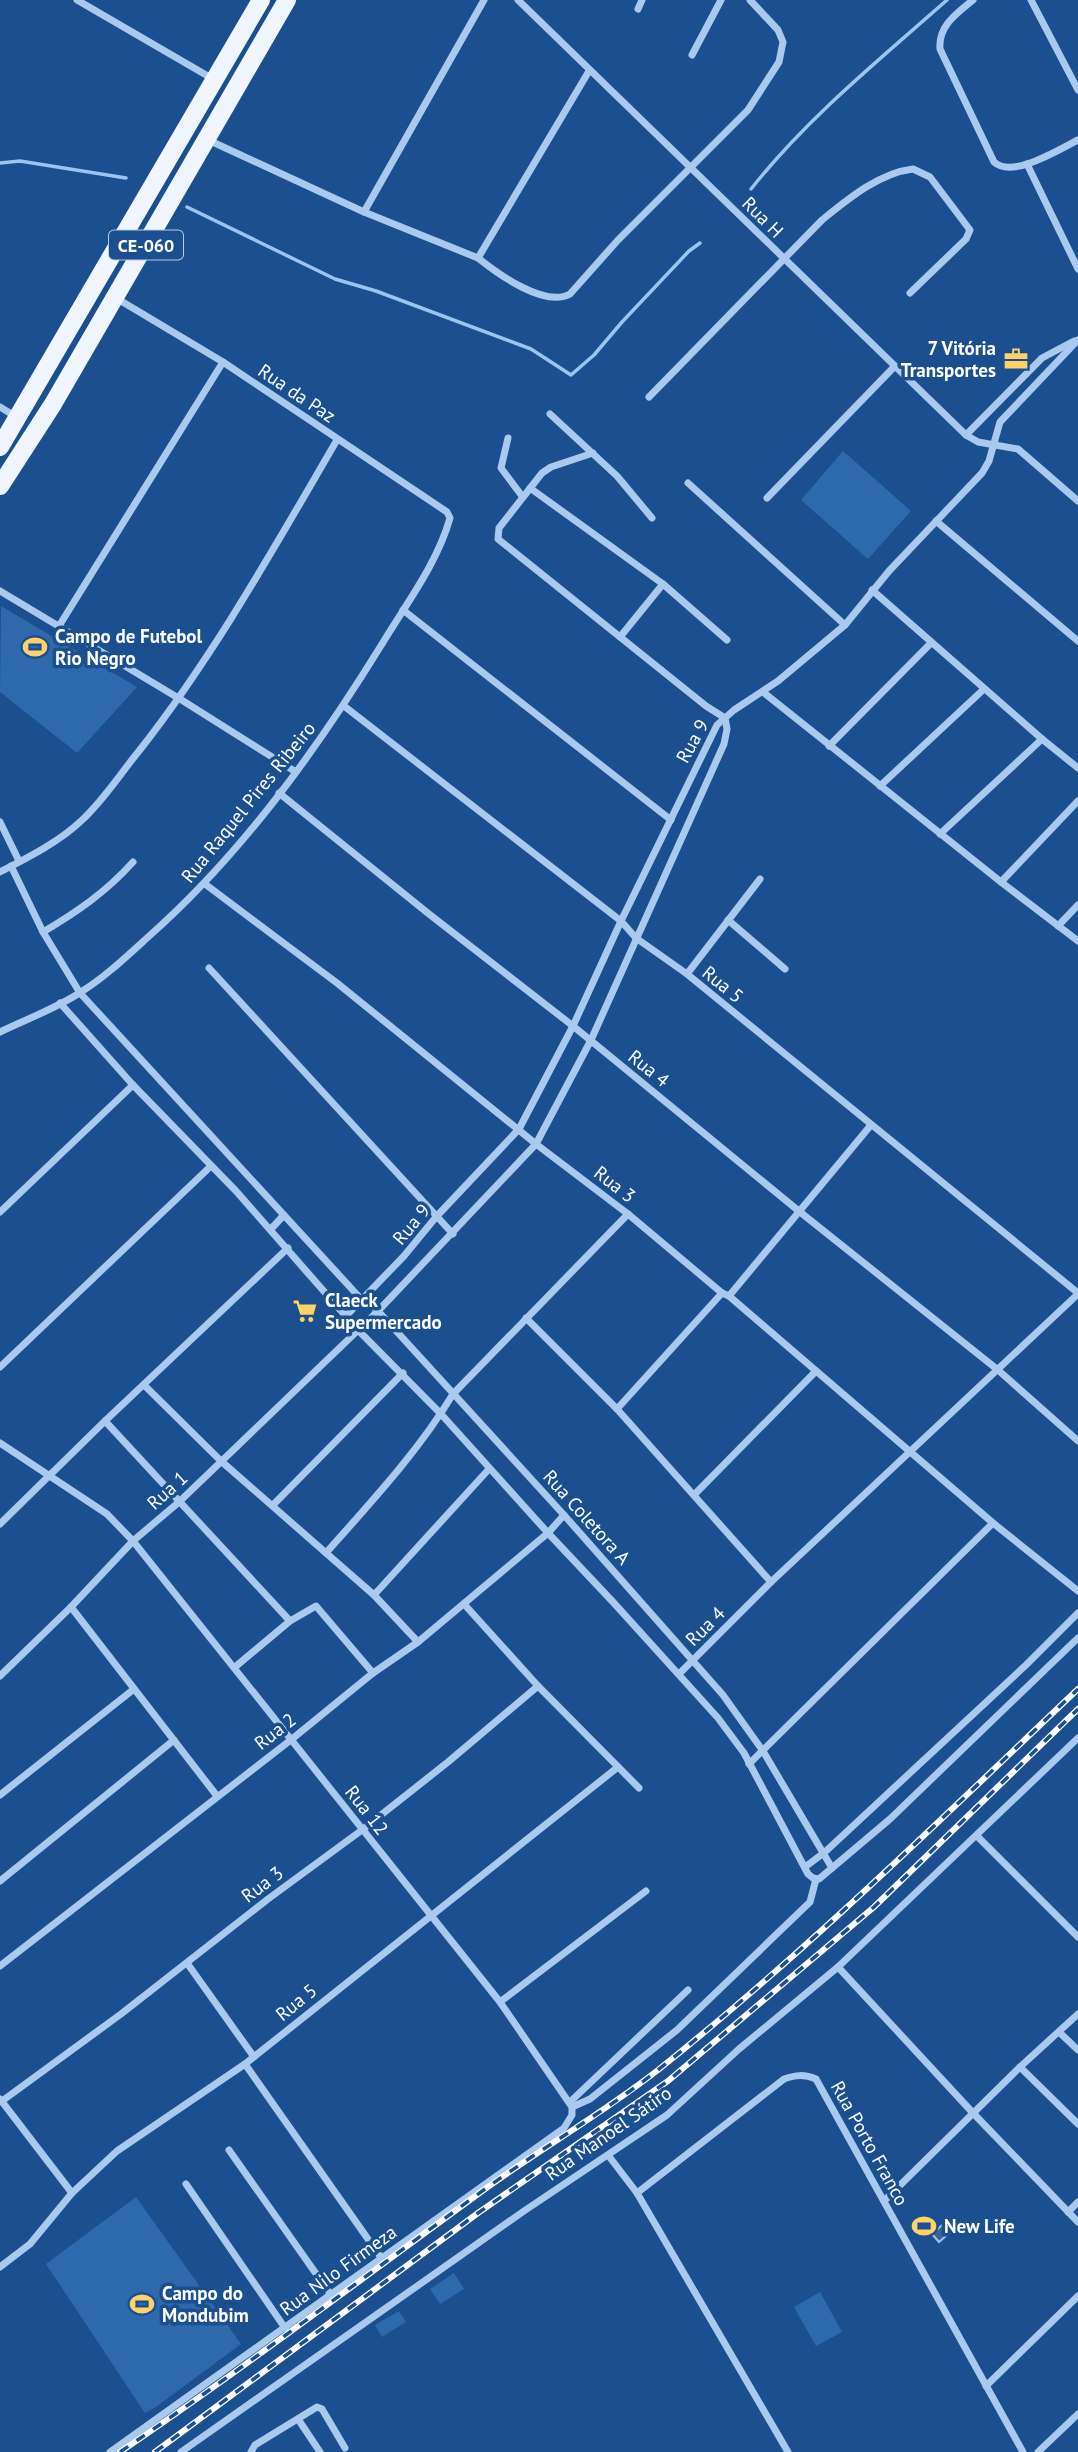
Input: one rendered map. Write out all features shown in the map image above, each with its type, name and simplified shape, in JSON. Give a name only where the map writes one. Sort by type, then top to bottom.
[{"type":"main road","name":"CE-060","points":[[0,447],[261,0]]},
{"type":"main road","name":"CE-060","points":[[0,486],[27,448],[287,0]]},
{"type":"street","points":[[77,0],[214,79]]},
{"type":"street","points":[[364,212],[484,0]]},
{"type":"street","name":"Rua H","points":[[518,0],[966,435],[978,442],[1018,449],[1078,501]]},
{"type":"street","points":[[638,9],[642,0]]},
{"type":"street","points":[[692,55],[721,0]]},
{"type":"street","points":[[205,139],[364,212],[478,258],[499,274],[540,295],[552,299],[562,298],[570,294],[618,240],[748,110],[779,62],[783,42],[778,30],[750,0]]},
{"type":"street","points":[[973,0],[943,28],[939,42],[944,59],[994,162],[1004,168],[1027,164],[1078,140]]},
{"type":"street","points":[[1031,0],[1078,90]]},
{"type":"street","points":[[478,258],[589,71]]},
{"type":"street","points":[[1027,164],[1078,269]]},
{"type":"street","points":[[649,397],[822,220],[849,198],[879,180],[906,170],[922,172],[930,177],[971,230],[966,239],[910,293]]},
{"type":"street","name":"Rua da Paz","points":[[116,297],[223,362],[447,512],[449,524]]},
{"type":"street","points":[[966,435],[1042,358],[1078,340]]},
{"type":"street","points":[[593,453],[545,470],[499,528],[497,536],[500,543],[706,706],[725,718],[763,692],[845,625],[872,590],[982,473],[989,461],[1000,422],[1078,340]]},
{"type":"street","points":[[60,625],[223,362]]},
{"type":"street","points":[[766,498],[895,366]]},
{"type":"street","points":[[0,407],[18,419]]},
{"type":"street","points":[[550,414],[617,476],[652,518]]},
{"type":"street","points":[[508,438],[501,468],[522,496]]},
{"type":"street","points":[[0,872],[79,823],[99,803],[180,699],[337,440]]},
{"type":"street","points":[[688,482],[845,625]]},
{"type":"street","points":[[530,488],[663,584],[727,640]]},
{"type":"street","points":[[936,521],[1078,641]]},
{"type":"street","name":"Rua Raquel Pires Ribeiro","points":[[0,1031],[80,993],[120,962],[205,884],[296,772],[344,706],[433,560],[449,524]]},
{"type":"street","points":[[620,637],[663,584]]},
{"type":"street","points":[[872,590],[1078,768]]},
{"type":"street","points":[[0,591],[60,625],[296,772]]},
{"type":"street","points":[[403,610],[671,820]]},
{"type":"street","points":[[829,746],[931,643]]},
{"type":"street","points":[[880,786],[984,689]]},
{"type":"street","points":[[763,692],[1078,941]]},
{"type":"street","name":"Rua 5","points":[[344,706],[621,921],[636,938],[687,974],[1078,1293]]},
{"type":"street","name":"Rua 9","points":[[346,1315],[404,1256],[436,1217],[519,1129],[573,1026],[710,737],[725,718]]},
{"type":"street","name":"Rua 9","points":[[358,1329],[453,1234],[536,1144],[591,1040],[724,744],[727,729],[725,718]]},
{"type":"street","points":[[940,834],[1042,739]]},
{"type":"street","name":"Rua 4","points":[[279,793],[591,1040],[998,1370],[1078,1441]]},
{"type":"street","points":[[1001,882],[1078,800]]},
{"type":"street","points":[[0,822],[19,861]]},
{"type":"street","points":[[43,932],[85,906],[117,880],[133,862]]},
{"type":"street","name":"Rua Coletora A","points":[[11,866],[43,932],[80,993],[361,1299],[377,1311],[694,1660],[763,1751],[832,1868]]},
{"type":"street","points":[[687,974],[760,880]]},
{"type":"street","name":"Rua 3","points":[[205,884],[337,983],[536,1144],[628,1214],[993,1523],[1078,1591]]},
{"type":"street","points":[[1058,926],[1078,905]]},
{"type":"street","points":[[728,920],[785,969]]},
{"type":"street","points":[[209,968],[453,1234]]},
{"type":"street","name":"Rua Coletora A","points":[[60,1003],[134,1085],[271,1228],[358,1329],[441,1414],[718,1718],[749,1764],[805,1867],[815,1879]]},
{"type":"street","points":[[0,1212],[134,1085]]},
{"type":"street","points":[[617,1409],[726,1295],[800,1212],[871,1125]]},
{"type":"street","points":[[0,1367],[211,1166]]},
{"type":"street","points":[[326,1553],[388,1483],[441,1414],[453,1394],[628,1214]]},
{"type":"street","points":[[271,1228],[284,1215]]},
{"type":"street","points":[[0,1524],[288,1248]]},
{"type":"street","name":"Rua 4","points":[[679,1674],[771,1582],[1078,1293]]},
{"type":"street","points":[[526,1318],[617,1409],[771,1582]]},
{"type":"street","name":"Rua 1","points":[[0,1676],[133,1541],[179,1502],[358,1329]]},
{"type":"street","points":[[694,1494],[816,1371]]},
{"type":"street","points":[[273,1506],[402,1373]]},
{"type":"street","points":[[144,1385],[221,1461],[374,1595],[418,1642]]},
{"type":"street","points":[[105,1421],[290,1622]]},
{"type":"street","name":"Rua 12","points":[[0,1443],[107,1514],[133,1541],[500,2002],[571,2104]]},
{"type":"street","points":[[374,1595],[489,1469]]},
{"type":"street","name":"Rua 2","points":[[0,1966],[373,1673],[418,1642],[548,1533],[564,1515]]},
{"type":"street","points":[[749,1764],[993,1523]]},
{"type":"street","points":[[464,1604],[538,1686],[639,1788]]},
{"type":"street","points":[[71,1606],[218,1796]]},
{"type":"street","points":[[235,1667],[290,1622],[316,1606],[373,1673]]},
{"type":"street","points":[[805,1867],[825,1852],[1078,1614]]},
{"type":"street","points":[[571,2104],[590,2099],[677,2031],[810,1902],[815,1879],[890,1819],[1078,1638]]},
{"type":"street","name":"Rua 3","points":[[1,2100],[362,1830],[538,1686]]},
{"type":"street","points":[[0,1795],[134,1689]]},
{"type":"street","name":"Rua Manoel Sátiro","points":[[181,2452],[524,2211],[667,2115],[739,2049],[838,1967],[1078,1738]]},
{"type":"street","points":[[0,1881],[174,1740]]},
{"type":"street","name":"Rua 5","points":[[0,2267],[30,2244],[72,2193],[117,2151],[245,2064],[618,1767]]},
{"type":"street","points":[[977,1836],[1078,1937]]},
{"type":"street","points":[[500,2002],[646,1891]]},
{"type":"street","points":[[187,1963],[254,2057]]},
{"type":"street","points":[[838,1967],[972,2113],[1078,2222]]},
{"type":"street","points":[[571,2104],[688,1990]]},
{"type":"street","points":[[884,2201],[972,2113],[1078,2014]]},
{"type":"street","points":[[1059,2032],[1078,2050]]},
{"type":"street","points":[[245,2064],[382,2259]]},
{"type":"street","points":[[1020,2067],[1078,2124]]},
{"type":"street","name":"Rua Porto Franco","points":[[637,2193],[784,2078],[807,2075],[816,2079],[1023,2452]]},
{"type":"street","points":[[1,2100],[72,2193]]},
{"type":"street","name":"Rua Nilo Firmeza","points":[[110,2452],[564,2128],[572,2115],[571,2104]]},
{"type":"street","points":[[229,2150],[331,2295]]},
{"type":"street","points":[[608,2155],[637,2193],[788,2452]]},
{"type":"street","points":[[186,2184],[285,2328]]},
{"type":"street","points":[[1068,2212],[1078,2202]]},
{"type":"street","points":[[986,2386],[1078,2296]]},
{"type":"street","points":[[251,2452],[257,2444],[320,2408],[345,2448]]},
{"type":"street","points":[[1038,2452],[1078,2414]]},
{"type":"street","points":[[298,2419],[320,2452]]},
{"type":"street","points":[[257,2444],[262,2452]]},
{"type":"shaded area","points":[[843,451],[911,511],[868,559],[801,500]]},
{"type":"shaded area","name":"Campo de Futebol Rio Negro","points":[[1,606],[137,687],[77,753],[0,692]]},
{"type":"shaded area","name":"Campo do Mondubim","points":[[136,2197],[241,2344],[145,2413],[46,2264]]},
{"type":"shaded area","points":[[948,2220],[955,2228],[939,2242],[932,2234]]},
{"type":"shaded area","points":[[454,2273],[464,2289],[440,2304],[430,2289]]},
{"type":"shaded area","points":[[820,2292],[842,2332],[816,2346],[794,2307]]},
{"type":"shaded area","points":[[399,2311],[406,2322],[382,2337],[375,2325]]},
{"type":"waterway","points":[[751,189],[820,114],[947,0]]},
{"type":"waterway","points":[[0,163],[20,161],[126,178]]},
{"type":"waterway","points":[[187,207],[335,279],[376,291],[531,349],[571,375],[594,355],[689,251],[700,243]]},
{"type":"railway","points":[[120,2452],[485,2189],[658,2070],[820,1932],[1078,1689]]},
{"type":"railway","points":[[155,2452],[478,2213],[668,2081],[874,1907],[1078,1709]]},
{"type":"place","name":"7 Vitória Transportes","points":[[1016,359]]},
{"type":"place","name":"Campo de Futebol Rio Negro","points":[[35,647]]},
{"type":"place","name":"Claeck Supermercado","points":[[305,1311]]},
{"type":"place","name":"New Life","points":[[924,2226]]},
{"type":"place","name":"Campo do Mondubim","points":[[142,2304]]}]
